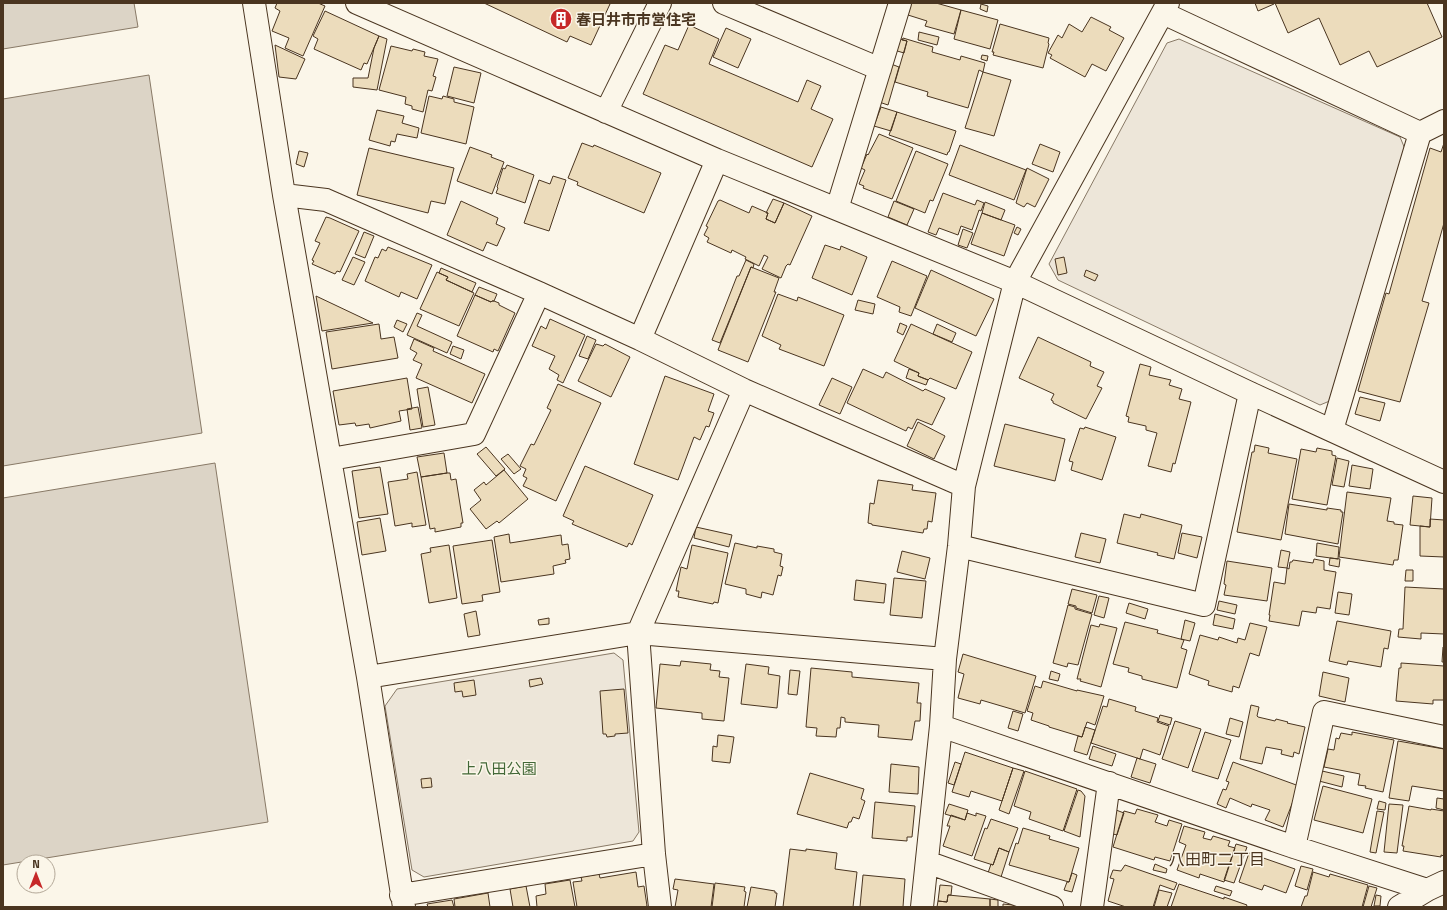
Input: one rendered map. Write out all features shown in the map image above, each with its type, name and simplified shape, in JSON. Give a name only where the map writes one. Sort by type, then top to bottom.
[{"type":"street","points":[[254,3],[284,195],[368,677],[402,901],[654,854]]},
{"type":"street","points":[[357,3],[717,160],[1015,282],[1250,393],[1444,482]]},
{"type":"street","points":[[606,112],[660,3]]},
{"type":"street","points":[[724,3],[880,69]]},
{"type":"street","points":[[837,209],[900,3]]},
{"type":"street","points":[[922,907],[941,726],[945,660],[959,546],[964,486],[1015,282],[1165,8],[1420,133]]},
{"type":"street","points":[[1332,430],[1420,133],[1444,121]]},
{"type":"street","points":[[640,339],[717,160]]},
{"type":"street","points":[[284,195],[326,200],[540,293],[640,339],[744,390],[964,486]]},
{"type":"street","points":[[331,459],[474,434],[540,293]]},
{"type":"street","points":[[660,907],[654,854],[638,633],[744,390]]},
{"type":"street","points":[[959,546],[1204,605],[1250,393]]},
{"type":"street","points":[[368,677],[638,633],[945,660]]},
{"type":"street","points":[[1294,847],[1324,712],[1444,737]]},
{"type":"street","points":[[941,726],[1294,847],[1436,886]]},
{"type":"street","points":[[1092,907],[1109,783]]},
{"type":"street","points":[[927,862],[1052,907]]},
{"type":"street","points":[[1399,907],[1436,886]]},
{"type":"green space","points":[[1179,39],[1400,137],[1405,149],[1332,400],[1320,405],[1058,280],[1049,264],[1167,43]]},
{"type":"green space","name":"上八田公園","points":[[614,653],[623,660],[639,832],[633,841],[424,877],[412,870],[385,706],[397,689]]},
{"type":"shaded area","points":[[3,3],[134,3],[138,27],[3,49]]},
{"type":"shaded area","points":[[149,75],[202,433],[3,466],[3,99]]},
{"type":"shaded area","points":[[215,463],[268,822],[56,856],[56,854],[16,854],[16,863],[3,865],[3,498]]},
{"type":"building","points":[[277,3],[318,3],[325,6],[303,56],[285,48],[289,38],[272,31],[280,11],[275,8]]},
{"type":"building","name":"春日井市市営住宅","points":[[484,3],[610,4],[591,45],[570,36],[567,42]]},
{"type":"building","points":[[907,3],[936,3],[961,10],[954,34],[925,26],[927,21],[908,15],[909,11],[905,10]]},
{"type":"building","points":[[1255,3],[1274,3],[1274,4],[1258,11]]},
{"type":"building","points":[[1275,3],[1427,3],[1442,37],[1377,67],[1369,51],[1340,65],[1319,18],[1288,33]]},
{"type":"building","points":[[981,4],[988,6],[987,12],[980,9]]},
{"type":"building","points":[[961,10],[998,20],[990,49],[954,39]]},
{"type":"building","points":[[325,11],[379,36],[367,64],[364,63],[361,70],[314,49],[318,39],[313,36]]},
{"type":"building","points":[[1091,17],[1111,27],[1109,30],[1124,38],[1106,71],[1092,64],[1085,77],[1050,58],[1052,55],[1048,53],[1058,35],[1062,38],[1069,24],[1082,32]]},
{"type":"building","points":[[1000,24],[1049,38],[1043,68],[993,55],[994,52],[992,52]]},
{"type":"building","points":[[689,25],[719,39],[709,64],[798,102],[807,80],[821,86],[811,109],[833,119],[812,167],[643,94],[665,45],[678,50]]},
{"type":"building","points":[[726,28],[751,39],[738,68],[713,57]]},
{"type":"building","points":[[919,32],[939,37],[937,45],[918,40]]},
{"type":"building","points":[[379,36],[387,39],[377,90],[353,87],[353,78],[368,78],[374,48]]},
{"type":"building","points":[[897,38],[907,41],[904,53],[894,50]]},
{"type":"building","points":[[903,38],[933,47],[932,52],[960,60],[961,56],[985,63],[983,72],[979,70],[968,108],[927,96],[928,92],[895,82],[907,41],[902,40]]},
{"type":"building","points":[[275,45],[305,59],[296,79],[279,77]]},
{"type":"building","points":[[391,46],[412,51],[413,49],[425,52],[424,56],[438,59],[433,76],[436,77],[432,91],[428,90],[423,112],[412,109],[412,106],[405,104],[406,97],[379,90]]},
{"type":"building","points":[[982,55],[988,56],[987,61],[981,59]]},
{"type":"building","points":[[891,64],[899,67],[888,105],[879,102]]},
{"type":"building","points":[[454,67],[481,73],[474,103],[447,96]]},
{"type":"building","points":[[983,72],[1011,80],[994,136],[965,128]]},
{"type":"building","points":[[429,96],[442,99],[443,96],[454,99],[454,102],[474,107],[466,144],[421,133]]},
{"type":"building","points":[[881,107],[897,112],[891,131],[874,126]]},
{"type":"building","points":[[377,110],[404,116],[402,123],[419,128],[417,138],[397,134],[395,142],[391,141],[390,146],[369,140]]},
{"type":"building","points":[[897,112],[956,131],[947,155],[889,135]]},
{"type":"building","points":[[879,134],[913,148],[892,199],[863,188],[864,186],[859,184],[865,170],[861,168],[867,154],[868,155]]},
{"type":"building","points":[[582,143],[593,147],[594,145],[661,173],[644,213],[577,185],[578,182],[568,178]]},
{"type":"building","points":[[1444,143],[1444,223],[1422,301],[1429,303],[1400,402],[1358,391],[1386,293],[1389,294],[1430,148],[1441,152]]},
{"type":"building","points":[[1040,144],[1060,152],[1053,172],[1032,164]]},
{"type":"building","points":[[960,145],[1026,170],[1014,200],[949,175]]},
{"type":"building","points":[[470,147],[492,155],[491,157],[504,162],[492,194],[457,181]]},
{"type":"building","points":[[369,148],[454,168],[445,204],[431,201],[428,213],[357,195]]},
{"type":"building","points":[[299,151],[308,153],[304,167],[296,164]]},
{"type":"building","points":[[916,151],[948,164],[933,201],[930,200],[925,213],[896,201]]},
{"type":"building","points":[[507,165],[534,175],[525,203],[496,193],[503,168],[505,169]]},
{"type":"building","points":[[1027,168],[1049,179],[1035,207],[1027,203],[1024,207],[1016,203]]},
{"type":"building","points":[[553,176],[566,180],[549,231],[524,223],[539,180],[550,184]]},
{"type":"building","points":[[943,193],[975,205],[977,200],[984,203],[981,211],[979,210],[972,230],[961,226],[958,235],[939,228],[936,235],[928,232]]},
{"type":"building","points":[[773,199],[784,203],[775,223],[766,219],[768,213],[766,213]]},
{"type":"building","points":[[720,200],[749,213],[752,206],[768,213],[766,219],[775,223],[784,203],[812,216],[790,265],[788,264],[786,266],[781,278],[762,269],[768,257],[764,255],[759,266],[732,250],[731,253],[707,242],[709,238],[704,235],[708,227],[706,226],[718,201]]},
{"type":"building","points":[[461,201],[498,218],[496,224],[505,228],[497,246],[487,242],[483,251],[447,235]]},
{"type":"building","points":[[894,201],[914,209],[907,225],[888,217]]},
{"type":"building","points":[[985,202],[1005,210],[1001,220],[982,213]]},
{"type":"building","points":[[982,213],[1015,225],[1004,256],[971,244]]},
{"type":"building","points":[[326,217],[359,231],[340,272],[337,271],[335,274],[312,264],[314,261],[312,260],[320,243],[315,241]]},
{"type":"building","points":[[1017,227],[1021,229],[1018,235],[1014,233]]},
{"type":"building","points":[[963,229],[973,233],[967,248],[958,245]]},
{"type":"building","points":[[364,232],[374,236],[365,258],[355,254]]},
{"type":"building","points":[[825,245],[840,250],[841,246],[867,257],[852,295],[812,278]]},
{"type":"building","points":[[388,247],[432,265],[417,299],[401,292],[399,297],[365,281],[375,257],[378,258],[382,249],[386,251]]},
{"type":"building","points":[[353,257],[365,262],[354,285],[342,280]]},
{"type":"building","points":[[1064,257],[1067,273],[1058,275],[1055,259]]},
{"type":"building","points":[[746,260],[754,264],[753,268],[751,267],[720,343],[712,340],[737,276],[739,276]]},
{"type":"building","points":[[892,261],[927,276],[911,316],[899,312],[900,307],[877,297]]},
{"type":"building","points":[[751,267],[779,278],[774,292],[776,292],[748,362],[718,350]]},
{"type":"building","points":[[441,268],[476,283],[472,292],[446,280],[448,277],[439,273]]},
{"type":"building","points":[[931,270],[994,299],[976,336],[915,308]]},
{"type":"building","points":[[1086,270],[1098,275],[1095,281],[1084,276]]},
{"type":"building","points":[[437,272],[448,277],[446,280],[474,293],[459,326],[420,309]]},
{"type":"building","points":[[479,287],[497,294],[494,301],[491,302],[475,295]]},
{"type":"building","points":[[778,294],[797,301],[798,297],[844,315],[824,366],[779,349],[781,345],[762,336]]},
{"type":"building","points":[[475,295],[491,302],[494,301],[499,303],[499,305],[515,313],[498,351],[494,349],[493,352],[457,336]]},
{"type":"building","points":[[316,296],[373,323],[322,331]]},
{"type":"building","points":[[858,300],[875,304],[873,314],[855,310]]},
{"type":"building","points":[[417,313],[422,315],[417,326],[452,342],[447,353],[407,335]]},
{"type":"building","points":[[550,319],[585,335],[563,383],[557,380],[559,375],[549,369],[555,356],[532,346],[541,326],[546,329]]},
{"type":"building","points":[[397,320],[407,324],[403,332],[394,327]]},
{"type":"building","points":[[900,323],[907,326],[903,335],[897,332]]},
{"type":"building","points":[[379,324],[381,339],[394,337],[398,358],[332,369],[326,332]]},
{"type":"building","points":[[911,324],[972,352],[956,389],[930,378],[928,380],[918,376],[919,373],[894,361]]},
{"type":"building","points":[[937,324],[956,333],[952,342],[933,334]]},
{"type":"building","points":[[587,336],[596,340],[588,359],[579,356]]},
{"type":"building","points":[[1038,337],[1091,362],[1090,366],[1104,372],[1097,386],[1102,388],[1086,419],[1053,403],[1051,400],[1054,394],[1019,378]]},
{"type":"building","points":[[414,339],[434,348],[433,351],[485,374],[472,403],[416,378],[422,364],[413,360],[417,353],[410,349]]},
{"type":"building","points":[[596,344],[603,346],[605,344],[630,357],[611,397],[578,381]]},
{"type":"building","points":[[453,346],[464,350],[461,359],[450,354]]},
{"type":"building","points":[[1140,364],[1151,367],[1149,375],[1171,380],[1169,385],[1182,389],[1179,399],[1191,402],[1175,464],[1173,463],[1171,472],[1148,466],[1157,433],[1146,430],[1146,426],[1128,422],[1129,417],[1126,416]]},
{"type":"building","points":[[863,369],[883,378],[886,372],[923,391],[925,389],[945,398],[932,425],[917,419],[912,429],[908,427],[906,431],[847,403]]},
{"type":"building","points":[[909,369],[919,373],[918,376],[928,380],[926,385],[906,378]]},
{"type":"building","points":[[665,376],[714,394],[708,411],[714,413],[709,427],[706,426],[700,440],[694,437],[678,480],[634,464]]},
{"type":"building","points":[[407,378],[412,409],[399,411],[401,421],[370,428],[369,424],[356,426],[355,423],[339,425],[333,391]]},
{"type":"building","points":[[832,378],[852,387],[840,414],[819,405]]},
{"type":"building","points":[[558,384],[601,403],[556,501],[523,486],[527,478],[523,476],[526,469],[520,466],[531,444],[534,445],[551,410],[547,408]]},
{"type":"building","points":[[428,387],[435,425],[423,427],[417,389]]},
{"type":"building","points":[[1360,397],[1385,403],[1380,421],[1355,414]]},
{"type":"building","points":[[418,407],[422,428],[410,430],[407,409]]},
{"type":"building","points":[[918,422],[945,436],[934,459],[907,446]]},
{"type":"building","points":[[1005,424],[1065,439],[1055,481],[994,466]]},
{"type":"building","points":[[1085,427],[1116,437],[1102,480],[1071,470],[1073,462],[1069,461],[1080,428],[1084,429]]},
{"type":"building","points":[[1255,445],[1269,448],[1268,453],[1297,459],[1281,540],[1237,532],[1252,452],[1254,452]]},
{"type":"building","points":[[486,447],[505,469],[496,476],[477,454]]},
{"type":"building","points":[[1317,448],[1332,451],[1332,455],[1336,456],[1327,505],[1292,499],[1301,449],[1316,452]]},
{"type":"building","points":[[444,453],[447,473],[421,477],[417,457]]},
{"type":"building","points":[[508,454],[521,469],[514,474],[501,459]]},
{"type":"building","points":[[1337,458],[1349,461],[1344,487],[1332,485]]},
{"type":"building","points":[[1352,465],[1373,469],[1370,489],[1349,486]]},
{"type":"building","points":[[585,466],[653,495],[632,545],[629,543],[627,547],[572,524],[574,521],[563,516]]},
{"type":"building","points":[[380,467],[388,514],[359,518],[352,471]]},
{"type":"building","points":[[504,470],[528,499],[499,523],[497,521],[486,529],[470,509],[481,500],[474,490],[484,482],[486,485]]},
{"type":"building","points":[[417,472],[426,525],[412,527],[412,523],[395,526],[388,482],[408,479],[407,474]]},
{"type":"building","points":[[450,473],[451,480],[456,479],[463,523],[461,523],[461,527],[435,532],[435,528],[430,529],[421,477]]},
{"type":"building","points":[[878,480],[913,485],[912,490],[936,493],[932,522],[928,521],[927,529],[924,529],[923,533],[872,525],[868,523],[870,503],[874,504]]},
{"type":"building","points":[[1347,492],[1391,498],[1387,521],[1394,522],[1394,524],[1403,525],[1398,560],[1394,560],[1393,565],[1339,557]]},
{"type":"building","points":[[1413,496],[1432,498],[1430,527],[1410,525]]},
{"type":"building","points":[[1289,504],[1327,510],[1327,508],[1341,510],[1341,512],[1343,512],[1338,544],[1285,534]]},
{"type":"building","points":[[1124,514],[1140,518],[1141,514],[1182,525],[1174,559],[1157,555],[1158,553],[1117,543]]},
{"type":"building","points":[[380,518],[386,551],[362,555],[357,522]]},
{"type":"building","points":[[1430,519],[1444,520],[1444,557],[1420,556],[1420,526],[1430,527]]},
{"type":"building","points":[[696,527],[732,535],[729,547],[694,538]]},
{"type":"building","points":[[1081,533],[1106,539],[1100,563],[1075,557]]},
{"type":"building","points":[[1182,533],[1202,537],[1197,558],[1178,553]]},
{"type":"building","points":[[509,534],[510,543],[561,535],[562,545],[568,544],[570,559],[565,560],[566,563],[553,566],[554,574],[501,582],[494,537]]},
{"type":"building","points":[[492,540],[500,592],[482,595],[483,601],[462,604],[453,546]]},
{"type":"building","points":[[735,543],[757,548],[757,546],[774,549],[774,552],[782,554],[780,566],[783,567],[781,576],[778,575],[773,595],[762,592],[761,598],[746,594],[746,589],[725,584]]},
{"type":"building","points":[[1317,543],[1339,547],[1338,559],[1316,556]]},
{"type":"building","points":[[449,545],[457,598],[429,603],[421,554],[431,552],[430,548]]},
{"type":"building","points":[[692,545],[728,553],[718,603],[714,602],[713,604],[678,597],[679,591],[676,591],[681,567],[687,569]]},
{"type":"building","points":[[1281,550],[1290,552],[1287,568],[1278,567]]},
{"type":"building","points":[[902,551],[930,558],[925,579],[897,572]]},
{"type":"building","points":[[1330,558],[1340,559],[1339,567],[1329,565]]},
{"type":"building","points":[[1314,559],[1324,561],[1324,570],[1336,572],[1330,609],[1317,607],[1316,613],[1302,611],[1299,626],[1269,621],[1274,582],[1285,584],[1287,568],[1289,569],[1290,562],[1293,560],[1313,563]]},
{"type":"building","points":[[1227,561],[1272,568],[1267,601],[1224,595]]},
{"type":"building","points":[[1406,570],[1413,570],[1413,581],[1405,581]]},
{"type":"building","points":[[894,578],[926,581],[922,618],[890,615]]},
{"type":"building","points":[[856,580],[886,584],[884,603],[854,600]]},
{"type":"building","points":[[1405,587],[1444,589],[1444,634],[1421,633],[1421,639],[1398,637],[1399,629],[1403,629]]},
{"type":"building","points":[[1072,589],[1097,595],[1092,613],[1068,604]]},
{"type":"building","points":[[1338,592],[1352,594],[1349,615],[1335,613]]},
{"type":"building","points":[[1099,596],[1109,598],[1104,618],[1094,615]]},
{"type":"building","points":[[1219,601],[1237,605],[1235,614],[1217,610]]},
{"type":"building","points":[[1129,603],[1148,609],[1145,619],[1126,613]]},
{"type":"building","points":[[1068,605],[1075,607],[1075,609],[1092,614],[1078,665],[1068,663],[1067,667],[1053,663]]},
{"type":"building","points":[[476,611],[480,635],[468,637],[464,614]]},
{"type":"building","points":[[1215,614],[1235,619],[1233,629],[1213,625]]},
{"type":"building","points":[[549,618],[549,624],[539,625],[538,620]]},
{"type":"building","points":[[1185,620],[1195,623],[1190,641],[1181,639]]},
{"type":"building","points":[[1337,621],[1391,631],[1388,649],[1384,648],[1381,667],[1348,661],[1347,665],[1329,661]]},
{"type":"building","points":[[1125,622],[1158,630],[1157,633],[1184,640],[1181,648],[1187,650],[1177,688],[1142,679],[1142,676],[1128,672],[1129,668],[1113,664]]},
{"type":"building","points":[[1250,623],[1267,627],[1259,656],[1250,653],[1239,688],[1233,686],[1232,692],[1208,685],[1209,681],[1189,674],[1200,635],[1218,640],[1219,637],[1237,643],[1238,638],[1245,640]]},
{"type":"building","points":[[1100,624],[1117,628],[1101,687],[1080,681],[1081,679],[1077,679],[1091,625],[1099,627]]},
{"type":"building","points":[[1443,647],[1444,662],[1442,662]]},
{"type":"building","points":[[963,654],[1036,676],[1025,713],[981,700],[980,704],[958,698],[964,674],[958,672]]},
{"type":"building","points":[[681,661],[711,664],[710,670],[720,671],[719,677],[729,678],[724,721],[702,719],[702,713],[656,708],[660,664],[680,666]]},
{"type":"building","points":[[1401,663],[1444,666],[1444,700],[1433,700],[1433,704],[1396,701],[1399,668],[1401,668]]},
{"type":"building","points":[[746,664],[769,667],[768,674],[780,676],[777,708],[741,704]]},
{"type":"building","points":[[811,668],[852,672],[852,677],[919,683],[917,703],[921,703],[920,721],[915,721],[912,740],[878,737],[879,725],[845,722],[845,718],[841,717],[840,728],[837,728],[836,737],[816,736],[817,728],[806,727]]},
{"type":"building","points":[[790,670],[800,671],[797,695],[788,694]]},
{"type":"building","points":[[1051,671],[1060,674],[1058,681],[1049,679]]},
{"type":"building","points":[[1323,672],[1349,678],[1345,702],[1319,696]]},
{"type":"building","points":[[541,678],[543,684],[530,687],[529,680]]},
{"type":"building","points":[[474,680],[476,695],[463,697],[462,691],[455,692],[454,683]]},
{"type":"building","points":[[1043,681],[1077,691],[1104,696],[1095,725],[1087,722],[1082,737],[1031,720],[1033,713],[1027,711],[1035,686],[1041,688]]},
{"type":"building","points":[[624,689],[628,733],[615,734],[615,736],[607,737],[606,734],[603,734],[600,691]]},
{"type":"building","points":[[1109,699],[1136,707],[1135,711],[1158,718],[1157,722],[1169,726],[1160,755],[1143,749],[1140,759],[1091,743],[1103,706],[1107,707]]},
{"type":"building","points":[[1251,705],[1259,707],[1258,717],[1275,721],[1276,719],[1305,727],[1299,754],[1294,752],[1293,757],[1281,754],[1282,750],[1266,747],[1262,764],[1240,759]]},
{"type":"building","points":[[1013,711],[1023,714],[1018,731],[1008,728]]},
{"type":"building","points":[[1160,715],[1172,718],[1170,725],[1158,721]]},
{"type":"building","points":[[1230,718],[1243,722],[1239,737],[1226,734]]},
{"type":"building","points":[[1175,721],[1201,729],[1188,768],[1162,759]]},
{"type":"building","points":[[1085,727],[1095,730],[1087,755],[1074,751],[1078,736],[1082,737]]},
{"type":"building","points":[[1205,732],[1231,740],[1218,779],[1192,771]]},
{"type":"building","points":[[1352,732],[1394,740],[1383,792],[1358,785],[1360,774],[1324,767],[1328,749],[1334,750],[1336,738],[1339,739],[1341,733],[1352,735]]},
{"type":"building","points":[[718,735],[734,737],[730,763],[712,761],[713,746],[717,747]]},
{"type":"building","points":[[1398,741],[1444,749],[1444,791],[1412,786],[1409,801],[1389,798]]},
{"type":"building","points":[[1093,746],[1116,754],[1112,766],[1089,759]]},
{"type":"building","points":[[965,752],[1013,768],[1002,801],[971,791],[969,797],[952,792]]},
{"type":"building","points":[[1137,758],[1156,764],[1150,783],[1131,777]]},
{"type":"building","points":[[955,762],[961,764],[954,785],[948,783]]},
{"type":"building","points":[[1233,762],[1299,786],[1283,827],[1265,820],[1270,810],[1252,804],[1251,807],[1230,798],[1226,808],[1217,804],[1223,789],[1226,790],[1229,782],[1226,781]]},
{"type":"building","points":[[891,764],[919,767],[918,794],[889,792]]},
{"type":"building","points":[[1013,768],[1024,771],[1009,814],[999,810]]},
{"type":"building","points":[[1025,771],[1077,789],[1063,831],[1029,819],[1031,812],[1014,806]]},
{"type":"building","points":[[1322,771],[1344,776],[1342,787],[1319,781]]},
{"type":"building","points":[[810,773],[864,789],[861,799],[865,801],[859,819],[853,817],[847,828],[797,814]]},
{"type":"building","points":[[431,778],[432,787],[422,788],[421,779]]},
{"type":"building","points":[[1323,786],[1372,799],[1363,833],[1314,820]]},
{"type":"building","points":[[1078,790],[1085,796],[1080,837],[1064,831]]},
{"type":"building","points":[[1437,798],[1444,799],[1444,810],[1436,808]]},
{"type":"building","points":[[1379,801],[1386,803],[1385,810],[1377,809]]},
{"type":"building","points":[[875,802],[915,806],[912,837],[907,837],[907,841],[872,838]]},
{"type":"building","points":[[949,804],[968,810],[965,820],[945,814]]},
{"type":"building","points":[[1389,804],[1403,805],[1397,853],[1384,852]]},
{"type":"building","points":[[1409,806],[1444,811],[1444,856],[1441,855],[1441,857],[1403,851],[1404,846],[1402,846]]},
{"type":"building","points":[[1137,809],[1158,815],[1155,822],[1167,826],[1169,820],[1182,824],[1170,861],[1155,857],[1154,860],[1113,847],[1124,811],[1135,814]]},
{"type":"building","points":[[1116,810],[1124,813],[1117,835],[1109,833]]},
{"type":"building","points":[[1377,811],[1384,812],[1376,853],[1370,852]]},
{"type":"building","points":[[967,813],[976,816],[976,813],[986,816],[972,856],[943,846],[950,826],[947,826],[951,815],[965,820]]},
{"type":"building","points":[[991,819],[1018,828],[1009,852],[999,848],[993,865],[974,859],[985,828],[987,829]]},
{"type":"building","points":[[1184,826],[1205,832],[1203,838],[1211,840],[1213,836],[1230,841],[1228,846],[1235,848],[1224,882],[1200,874],[1199,878],[1177,870],[1186,845],[1179,842]]},
{"type":"building","points":[[1023,828],[1050,836],[1049,839],[1079,848],[1069,882],[1009,865],[1016,843],[1018,844]]},
{"type":"building","points":[[1236,844],[1247,847],[1234,883],[1224,880]]},
{"type":"building","points":[[999,848],[1009,852],[1001,877],[988,873],[991,864],[993,865]]},
{"type":"building","points":[[790,849],[806,851],[806,849],[837,853],[835,869],[857,872],[853,907],[783,907]]},
{"type":"building","points":[[1249,853],[1295,869],[1286,893],[1264,885],[1262,890],[1239,882]]},
{"type":"building","points":[[1155,864],[1167,869],[1166,873],[1153,870]]},
{"type":"building","points":[[1125,865],[1177,883],[1174,890],[1160,885],[1153,907],[1126,907],[1108,901],[1114,879],[1110,878],[1113,870],[1121,871]]},
{"type":"building","points":[[1301,866],[1313,869],[1307,890],[1295,886]]},
{"type":"building","points":[[636,872],[638,887],[644,886],[647,906],[577,907],[573,882],[582,881],[581,877],[599,874],[600,878]]},
{"type":"building","points":[[1313,872],[1329,877],[1330,874],[1368,885],[1362,907],[1301,907],[1305,896],[1307,896]]},
{"type":"building","points":[[1072,873],[1077,875],[1072,892],[1064,890]]},
{"type":"building","points":[[863,875],[905,879],[903,907],[860,907]]},
{"type":"building","points":[[675,879],[714,884],[711,907],[675,907],[678,890],[673,889]]},
{"type":"building","points":[[570,880],[575,907],[537,907],[536,896],[546,894],[545,884]]},
{"type":"building","points":[[715,883],[745,887],[744,891],[746,892],[744,907],[712,907]]},
{"type":"building","points":[[1179,884],[1247,905],[1246,907],[1171,907]]},
{"type":"building","points":[[940,885],[952,886],[951,895],[948,895],[947,902],[938,901]]},
{"type":"building","points":[[526,886],[530,907],[513,907],[510,889]]},
{"type":"building","points":[[1216,886],[1232,891],[1230,896],[1214,891]]},
{"type":"building","points":[[1369,886],[1377,888],[1371,907],[1363,907]]},
{"type":"building","points":[[751,887],[775,891],[775,893],[777,893],[775,907],[747,907]]},
{"type":"building","points":[[1159,890],[1172,893],[1167,907],[1154,907]]},
{"type":"building","points":[[488,893],[490,907],[455,907],[454,899]]},
{"type":"building","points":[[948,895],[990,899],[990,907],[937,907],[938,901],[947,902]]},
{"type":"building","points":[[1376,895],[1381,896],[1380,906],[1374,906]]},
{"type":"building","points":[[990,899],[998,900],[998,907],[990,907]]},
{"type":"building","points":[[452,900],[454,907],[428,907],[427,904]]},
{"type":"building","points":[[1003,904],[1023,906],[1003,907]]},
{"type":"place","name":"春日井市市営住宅","points":[[561,19]]},
{"type":"district","name":"八田町二丁目","points":[[1217,859]]}]
